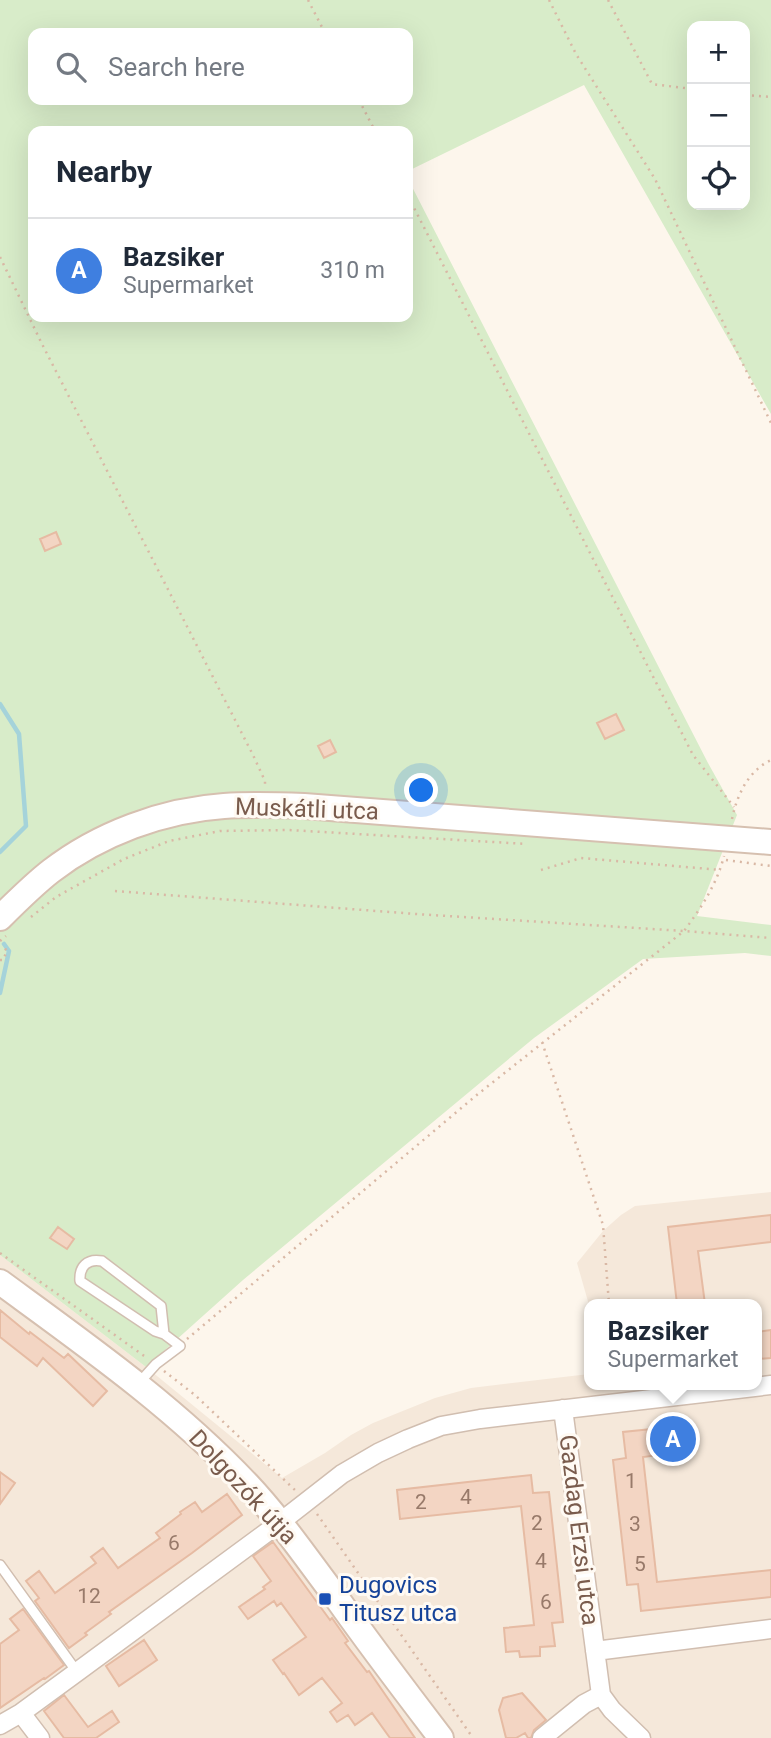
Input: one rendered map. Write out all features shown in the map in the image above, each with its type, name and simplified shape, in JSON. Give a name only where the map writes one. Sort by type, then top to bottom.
[{"type":"main road","name":"Muskátli utca","points":[[5,926],[23,894],[74,855],[141,823],[222,806],[304,806],[771,842]]},
{"type":"main road","name":"Dolgozók útja","points":[[0,1282],[137,1385],[194,1432],[248,1485],[441,1738]]},
{"type":"street","points":[[0,1725],[77,1672],[342,1474],[408,1439],[440,1426],[480,1419],[728,1390]]},
{"type":"street","name":"Gazdag Erzsi utca","points":[[563,1409],[601,1695]]},
{"type":"street","name":"Gazdag Erzsi utca","points":[[595,1651],[771,1629]]},
{"type":"street","points":[[542,1738],[584,1704],[601,1695],[612,1710],[641,1738]]},
{"type":"street","points":[[21,1713],[40,1738]]},
{"type":"lane","points":[[137,1385],[156,1364],[180,1346],[80,1281],[79,1273],[87,1262],[102,1261],[161,1306],[164,1334]]},
{"type":"lane","points":[[0,1564],[77,1672]]},
{"type":"path","points":[[308,0],[322,28]]},
{"type":"path","points":[[549,0],[576,54],[655,178],[771,423]]},
{"type":"path","points":[[608,0],[652,84],[687,88]]},
{"type":"path","points":[[750,95],[771,97]]},
{"type":"path","points":[[362,105],[372,126]]},
{"type":"path","points":[[413,206],[693,755],[734,807],[744,784],[760,765],[771,760]]},
{"type":"path","points":[[0,257],[28,315]]},
{"type":"path","points":[[32,322],[253,755],[265,781],[264,805]]},
{"type":"path","points":[[28,919],[55,897],[124,859],[169,841],[220,831],[289,830],[535,845]]},
{"type":"path","points":[[541,870],[581,858],[721,870]]},
{"type":"path","points":[[180,1346],[542,1042],[684,930],[701,908],[724,859],[771,866]]},
{"type":"path","points":[[115,891],[771,938]]},
{"type":"path","points":[[0,960],[3,960],[7,951],[1,943],[5,926]]},
{"type":"path","points":[[542,1042],[603,1225],[610,1299]]},
{"type":"shaded area","points":[[771,1192],[771,1738],[0,1738],[0,1255],[146,1367],[282,1478],[373,1423],[435,1398],[471,1388],[584,1375],[584,1390],[762,1390],[762,1299],[587,1299],[577,1263],[603,1231],[635,1206]]},
{"type":"green space","points":[[0,0],[771,0],[771,414],[584,85],[413,169],[413,126],[28,126],[28,322],[413,322],[413,189],[737,815],[697,916],[771,925],[771,956],[745,953],[643,959],[534,1038],[243,1280],[146,1367],[0,1255]]},
{"type":"building","points":[[56,532],[61,544],[45,551],[40,539]]},
{"type":"building","points":[[616,714],[624,730],[605,739],[597,723]]},
{"type":"building","points":[[330,740],[336,752],[324,758],[318,746]]},
{"type":"building","points":[[771,1215],[771,1242],[698,1251],[704,1299],[676,1299],[668,1227]]},
{"type":"building","points":[[58,1227],[74,1239],[67,1249],[50,1238]]},
{"type":"building","points":[[0,1310],[64,1358],[68,1354],[107,1391],[93,1406],[43,1358],[37,1366],[0,1337]]},
{"type":"building","points":[[771,1330],[771,1358],[762,1359],[762,1331]]},
{"type":"building","points":[[671,1427],[674,1453],[643,1457],[657,1582],[771,1570],[771,1597],[641,1611],[638,1584],[627,1585],[613,1460],[626,1458],[623,1432]]},
{"type":"building","points":[[0,1472],[15,1483],[0,1504]]},
{"type":"building","points":[[531,1475],[533,1493],[549,1492],[563,1622],[552,1623],[555,1646],[540,1647],[540,1656],[520,1657],[519,1651],[506,1652],[504,1628],[534,1625],[521,1506],[400,1519],[397,1490]]},
{"type":"building","points":[[227,1494],[242,1515],[109,1612],[111,1614],[69,1648],[35,1601],[39,1598],[26,1581],[39,1571],[55,1593],[96,1563],[91,1557],[103,1548],[118,1568],[160,1538],[156,1533],[181,1514],[180,1512],[195,1502],[202,1512]]},
{"type":"building","points":[[273,1542],[330,1620],[332,1618],[348,1641],[345,1643],[367,1672],[369,1671],[415,1738],[390,1738],[372,1713],[355,1725],[348,1715],[337,1722],[330,1712],[342,1703],[322,1678],[299,1695],[283,1674],[273,1660],[306,1637],[281,1603],[277,1606],[274,1601],[248,1619],[239,1607],[265,1589],[263,1587],[271,1581],[253,1556]]},
{"type":"building","points":[[23,1609],[64,1665],[0,1708],[0,1644],[19,1630],[10,1619]]},
{"type":"building","points":[[144,1640],[157,1660],[119,1686],[106,1666]]},
{"type":"building","points":[[522,1693],[546,1720],[534,1730],[531,1738],[525,1733],[516,1738],[506,1738],[499,1710],[503,1698]]},
{"type":"building","points":[[64,1695],[88,1727],[112,1711],[119,1722],[96,1738],[64,1738],[44,1711]]},
{"type":"waterway","points":[[0,704],[19,734],[26,826],[0,852]]},
{"type":"waterway","points":[[0,993],[9,951],[4,944]]},
{"type":"place","name":"Bazsiker","points":[[673,1439]]},
{"type":"place","name":"Dugovics Titusz utca","points":[[325,1599]]}]
